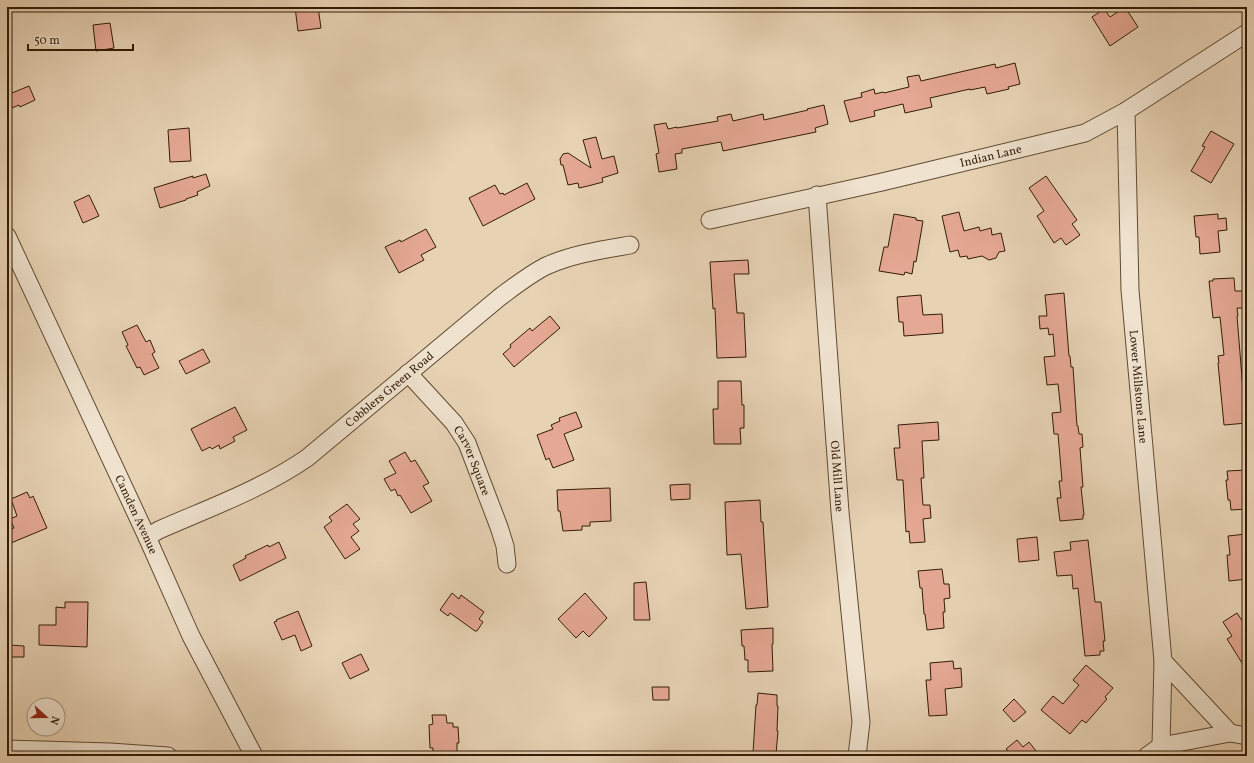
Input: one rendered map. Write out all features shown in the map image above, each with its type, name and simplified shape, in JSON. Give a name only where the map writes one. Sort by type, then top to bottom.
[{"type":"street","name":"Indian Lane","points":[[710,220],[817,195],[882,182],[1085,133],[1126,111],[1247,33]]},
{"type":"street","name":"Lower Millstone Lane","points":[[1126,111],[1130,290],[1163,661],[1161,746]]},
{"type":"street","name":"Old Mill Lane","points":[[817,195],[840,512],[861,722],[857,756]]},
{"type":"street","name":"Camden Avenue","points":[[7,236],[147,537],[191,636],[254,756]]},
{"type":"street","name":"Cobblers Green Road","points":[[147,537],[159,530],[257,487],[288,471],[307,458],[522,280],[546,266],[584,253],[630,245]]},
{"type":"street","name":"Carver Square","points":[[408,374],[454,423],[467,443],[497,520],[505,546],[507,564]]},
{"type":"street","points":[[1163,661],[1230,734]]},
{"type":"street","points":[[1146,756],[1161,746],[1230,734],[1247,736]]},
{"type":"street","points":[[7,749],[73,754],[110,752],[168,756]]},
{"type":"building","points":[[295,7],[318,7],[321,28],[298,31]]},
{"type":"building","points":[[1125,7],[1138,27],[1110,46],[1092,17],[1104,9],[1110,17]]},
{"type":"building","points":[[110,23],[114,48],[96,51],[93,25]]},
{"type":"building","points":[[1015,63],[1020,84],[1008,87],[1009,89],[987,94],[985,87],[970,89],[930,98],[932,107],[905,113],[903,104],[874,111],[875,116],[850,122],[844,101],[862,97],[861,93],[874,89],[875,94],[884,93],[909,87],[907,77],[919,75],[921,81],[995,64],[996,68]]},
{"type":"building","points":[[29,86],[35,100],[20,107],[19,105],[7,110],[7,95]]},
{"type":"building","points":[[824,105],[828,124],[815,128],[816,132],[723,151],[721,142],[682,149],[682,153],[675,154],[677,169],[659,172],[656,154],[659,153],[654,125],[666,123],[668,129],[677,128],[718,121],[717,117],[731,114],[733,121],[763,114],[764,120]]},
{"type":"building","points":[[189,128],[191,161],[170,162],[168,130]]},
{"type":"building","points":[[1211,131],[1234,144],[1211,183],[1191,171],[1205,147],[1202,146]]},
{"type":"building","points":[[596,137],[602,159],[614,156],[618,173],[602,178],[603,182],[588,186],[579,188],[578,183],[568,185],[560,159],[563,154],[568,153],[591,168],[583,140]]},
{"type":"building","points":[[206,174],[210,186],[197,192],[198,195],[160,208],[154,188],[193,176],[193,178]]},
{"type":"building","points":[[1046,176],[1077,220],[1072,224],[1080,235],[1066,245],[1061,238],[1054,243],[1037,216],[1044,211],[1029,188]]},
{"type":"building","points":[[527,183],[535,199],[483,226],[469,198],[495,185],[500,194],[503,193],[504,195]]},
{"type":"building","points":[[89,195],[99,216],[83,223],[74,202]]},
{"type":"building","points":[[959,212],[964,231],[979,227],[980,231],[991,228],[992,235],[1001,233],[1005,251],[999,252],[996,258],[989,260],[982,256],[968,259],[967,256],[960,257],[958,250],[950,252],[942,216]]},
{"type":"building","points":[[894,214],[916,218],[916,220],[923,221],[916,262],[914,261],[912,274],[905,272],[904,275],[879,271],[884,247],[888,247]]},
{"type":"building","points":[[1218,214],[1218,219],[1226,218],[1227,230],[1218,231],[1220,252],[1200,254],[1199,237],[1196,237],[1194,216]]},
{"type":"building","points":[[426,229],[436,247],[421,255],[424,260],[399,273],[385,247],[400,240],[401,242]]},
{"type":"building","points":[[748,260],[749,274],[734,274],[737,313],[744,313],[746,357],[717,358],[715,308],[713,309],[710,262]]},
{"type":"building","points":[[1234,278],[1235,291],[1247,291],[1247,308],[1237,308],[1237,316],[1244,403],[1247,402],[1247,423],[1224,425],[1218,356],[1224,355],[1220,317],[1213,318],[1209,281],[1213,281],[1213,279]]},
{"type":"building","points":[[1064,293],[1069,356],[1071,367],[1073,367],[1077,426],[1079,434],[1082,434],[1083,447],[1080,448],[1083,487],[1081,487],[1084,515],[1083,519],[1060,521],[1057,498],[1061,498],[1059,481],[1062,481],[1058,434],[1054,434],[1052,413],[1061,412],[1058,384],[1047,385],[1044,357],[1055,356],[1053,334],[1049,335],[1048,328],[1040,329],[1039,316],[1047,316],[1045,295]]},
{"type":"building","points":[[921,295],[923,315],[942,314],[943,333],[904,336],[903,322],[899,322],[897,297]]},
{"type":"building","points":[[550,316],[560,328],[514,367],[503,354],[511,347],[510,345],[530,328],[532,331]]},
{"type":"building","points":[[137,325],[146,342],[150,340],[155,352],[152,354],[159,368],[144,375],[140,367],[137,368],[126,346],[128,345],[122,332]]},
{"type":"building","points":[[203,349],[210,362],[186,374],[179,361]]},
{"type":"building","points":[[718,381],[741,381],[742,405],[744,405],[744,428],[740,428],[741,444],[714,444],[713,409],[718,409]]},
{"type":"building","points":[[235,407],[247,430],[233,437],[235,441],[220,449],[219,445],[212,449],[210,447],[202,451],[191,429]]},
{"type":"building","points":[[576,412],[582,427],[564,434],[574,460],[553,468],[549,458],[546,460],[537,435],[553,429],[551,425],[560,421],[559,418]]},
{"type":"building","points":[[938,422],[939,440],[922,441],[924,478],[921,478],[923,505],[930,505],[931,518],[923,519],[925,542],[910,543],[909,531],[906,532],[903,480],[897,480],[894,448],[900,448],[898,425]]},
{"type":"building","points":[[405,452],[411,462],[415,460],[429,483],[423,486],[432,501],[411,513],[400,495],[398,496],[395,489],[391,491],[384,479],[396,473],[389,461]]},
{"type":"building","points":[[1247,470],[1247,509],[1231,510],[1230,500],[1228,500],[1226,480],[1228,480],[1227,471]]},
{"type":"building","points":[[690,484],[690,499],[671,500],[670,485]]},
{"type":"building","points":[[610,488],[611,521],[590,522],[590,526],[582,526],[582,530],[563,531],[560,511],[558,511],[557,490]]},
{"type":"building","points":[[27,492],[30,498],[33,496],[47,528],[11,543],[7,530],[14,528],[10,519],[17,516],[11,499]]},
{"type":"building","points":[[760,500],[761,522],[763,522],[768,607],[746,609],[741,554],[727,555],[725,502]]},
{"type":"building","points":[[347,504],[360,519],[353,524],[359,531],[351,537],[360,549],[345,559],[324,527],[332,521],[329,517]]},
{"type":"building","points":[[1246,534],[1247,579],[1229,581],[1227,555],[1230,555],[1228,536]]},
{"type":"building","points":[[1037,537],[1039,560],[1019,562],[1017,539]]},
{"type":"building","points":[[1088,540],[1095,602],[1101,602],[1105,641],[1103,641],[1104,651],[1100,651],[1100,655],[1085,656],[1078,588],[1073,589],[1072,575],[1057,576],[1054,552],[1071,550],[1070,542]]},
{"type":"building","points":[[279,542],[286,558],[240,581],[233,565],[246,558],[245,556],[268,545],[269,547]]},
{"type":"building","points":[[942,569],[944,584],[949,584],[950,598],[944,599],[944,628],[927,630],[922,588],[920,588],[918,571]]},
{"type":"building","points":[[646,582],[650,620],[634,620],[634,583]]},
{"type":"building","points":[[452,593],[459,599],[461,595],[484,612],[479,619],[483,622],[477,631],[450,613],[448,616],[440,610]]},
{"type":"building","points":[[585,593],[607,618],[589,637],[583,631],[576,638],[558,619]]},
{"type":"building","points":[[65,602],[88,602],[87,647],[39,645],[39,625],[56,625],[56,607],[65,608]]},
{"type":"building","points":[[298,611],[312,646],[301,651],[295,635],[282,640],[274,622]]},
{"type":"building","points":[[1237,613],[1247,628],[1247,671],[1227,639],[1232,636],[1223,622]]},
{"type":"building","points":[[773,628],[773,671],[748,672],[748,660],[745,660],[741,630]]},
{"type":"building","points":[[9,645],[24,646],[24,657],[8,657],[7,651]]},
{"type":"building","points":[[361,654],[369,670],[350,679],[342,663]]},
{"type":"building","points":[[953,661],[954,669],[961,668],[962,687],[945,689],[947,715],[929,716],[926,680],[931,680],[930,663]]},
{"type":"building","points":[[1086,665],[1113,688],[1105,697],[1107,699],[1086,723],[1082,720],[1070,734],[1041,710],[1053,696],[1063,704],[1079,685],[1073,680]]},
{"type":"building","points":[[652,687],[669,687],[669,700],[653,700]]},
{"type":"building","points":[[758,693],[777,695],[778,731],[776,754],[753,753]]},
{"type":"building","points":[[1014,699],[1026,712],[1014,722],[1003,710]]},
{"type":"building","points":[[432,715],[446,715],[447,723],[453,723],[453,727],[458,727],[459,743],[457,743],[456,756],[433,756],[433,748],[430,748],[429,725],[433,724]]},
{"type":"building","points":[[1017,740],[1023,747],[1029,742],[1040,756],[1013,756],[1006,749]]}]
